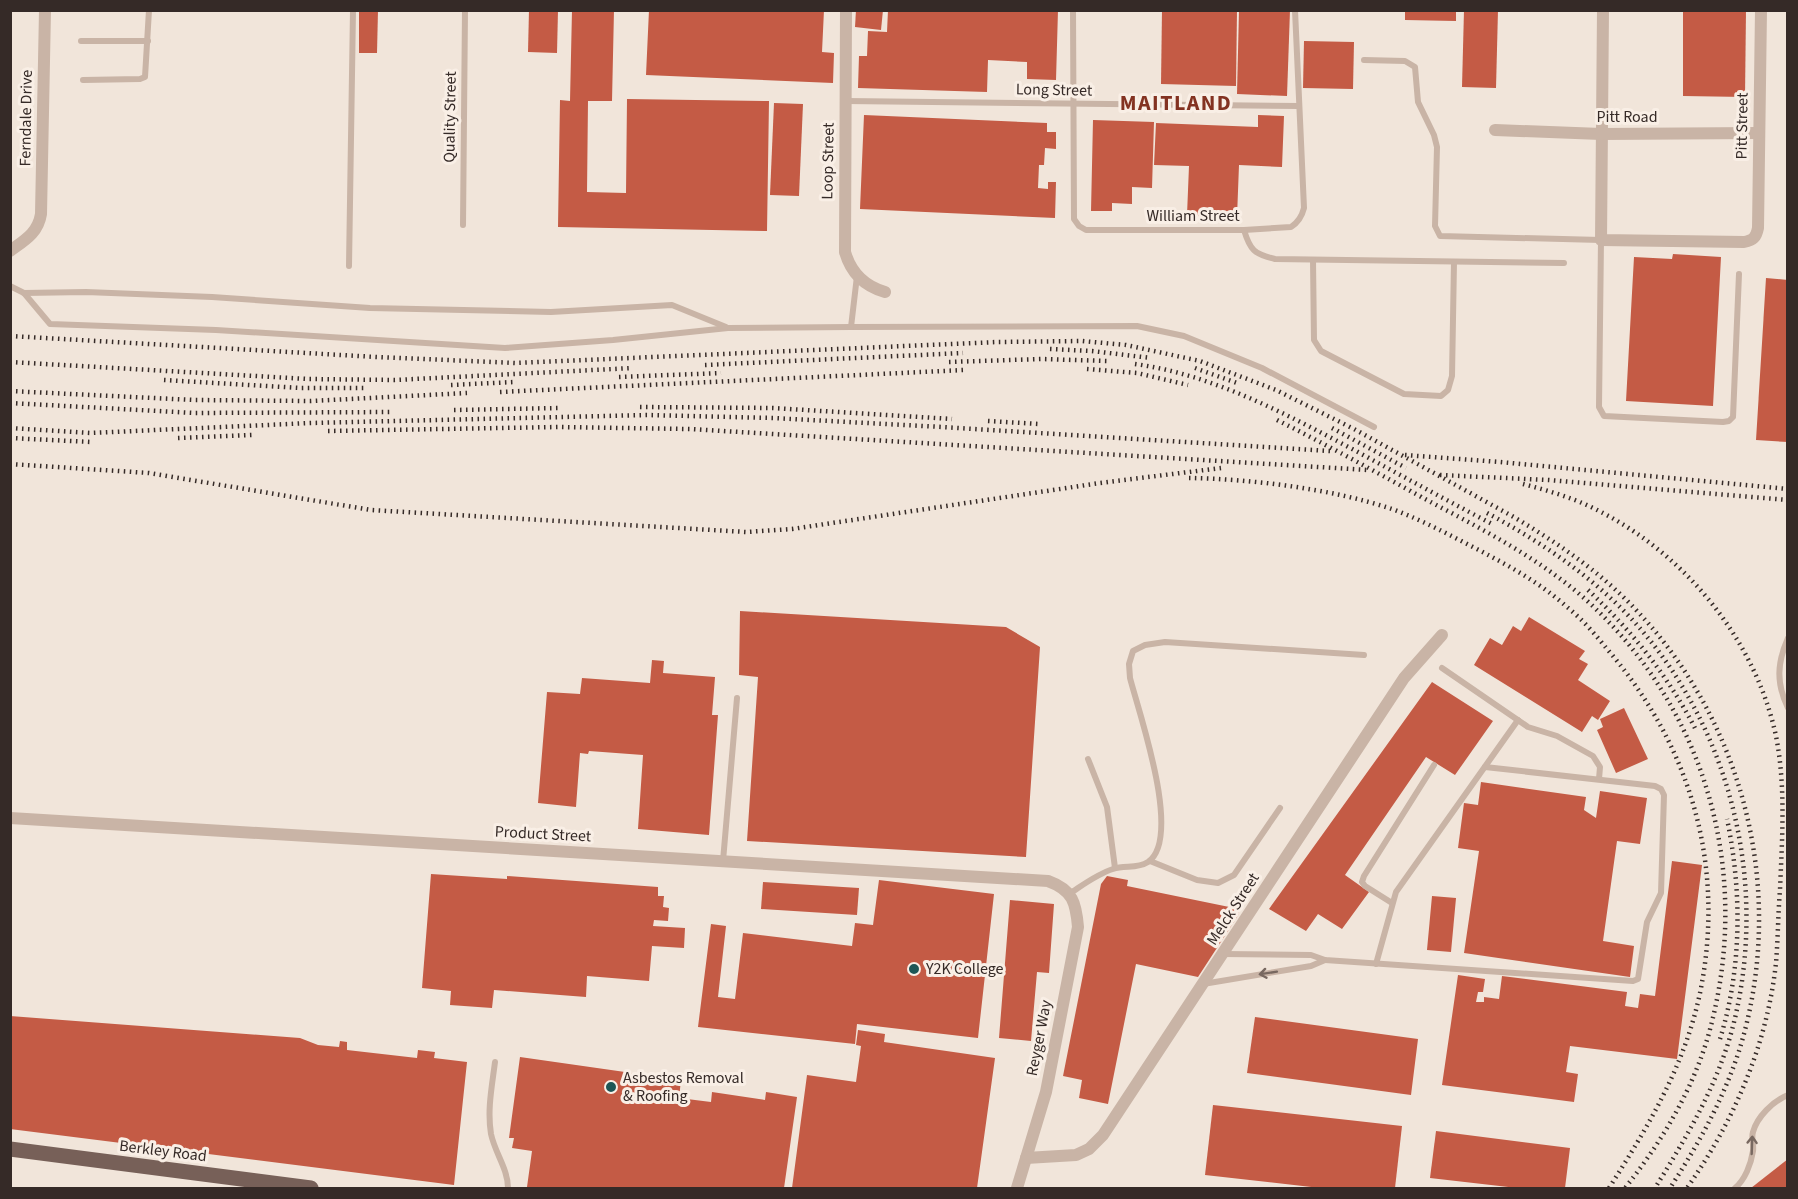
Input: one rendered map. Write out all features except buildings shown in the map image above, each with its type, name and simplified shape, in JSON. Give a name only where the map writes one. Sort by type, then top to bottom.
[{"type":"main road","name":"Berkley Road","points":[[10,1149],[311,1188]]},
{"type":"street","name":"Ferndale Drive","points":[[10,251],[33,234],[39,225],[41,214],[45,10]]},
{"type":"street","name":"Loop Street","points":[[846,10],[843,237],[848,263],[857,276]]},
{"type":"street","points":[[1601,240],[1603,10]]},
{"type":"street","name":"Pitt Street","points":[[1601,240],[1744,242],[1752,240],[1756,235],[1758,228],[1761,10]]},
{"type":"street","name":"Pitt Road","points":[[1494,130],[1601,134],[1759,133]]},
{"type":"street","points":[[857,276],[867,284],[885,292]]},
{"type":"street","name":"Melck Street","points":[[1026,1158],[1076,1155],[1089,1149],[1109,1126],[1404,678],[1442,635]]},
{"type":"street","name":"Product Street","points":[[10,818],[1048,881],[1060,885],[1069,894]]},
{"type":"street","name":"Reyger Way","points":[[1017,1188],[1046,1092],[1078,927],[1077,906],[1069,894]]},
{"type":"lane","points":[[83,80],[143,79],[147,70],[148,10]]},
{"type":"lane","points":[[349,266],[353,10]]},
{"type":"lane","name":"Quality Street","points":[[463,225],[465,10]]},
{"type":"lane","points":[[1073,10],[1073,104]]},
{"type":"lane","points":[[1295,10],[1299,106]]},
{"type":"lane","points":[[81,41],[148,41]]},
{"type":"lane","points":[[1364,60],[1405,61],[1415,67],[1418,102],[1434,135],[1437,147],[1435,226],[1440,236],[1601,240],[1599,407],[1600,412],[1610,418],[1723,422],[1733,417],[1739,274]]},
{"type":"lane","name":"Long Street","points":[[845,101],[1299,106]]},
{"type":"lane","name":"William Street","points":[[1073,104],[1074,219],[1078,226],[1086,230],[1244,230],[1291,227],[1302,216],[1304,208],[1299,106]]},
{"type":"lane","points":[[1244,230],[1249,246],[1260,255],[1275,259],[1564,263]]},
{"type":"lane","points":[[1313,260],[1314,340],[1321,351],[1404,394],[1441,396],[1448,390],[1452,376],[1454,262]]},
{"type":"lane","points":[[851,327],[857,276]]},
{"type":"lane","points":[[10,286],[24,293],[50,324],[216,330],[504,348],[614,340],[728,328],[1137,326],[1184,336],[1262,368],[1374,427]]},
{"type":"lane","points":[[24,293],[86,292],[212,297],[370,308],[551,312],[672,305],[728,328]]},
{"type":"lane","points":[[1788,638],[1780,661],[1779,676],[1780,691],[1788,708]]},
{"type":"lane","points":[[1069,894],[1101,873],[1115,868],[1138,867],[1150,861],[1158,850],[1162,834],[1161,796],[1130,678],[1129,664],[1133,651],[1145,645],[1165,642],[1364,655]]},
{"type":"lane","points":[[1442,668],[1535,730],[1564,739],[1593,756],[1600,767],[1599,779]]},
{"type":"lane","points":[[723,861],[737,698]]},
{"type":"lane","points":[[1376,964],[1392,903],[1401,884],[1518,720]]},
{"type":"lane","points":[[1088,759],[1107,807],[1115,868]]},
{"type":"lane","points":[[1392,903],[1362,882],[1434,765]]},
{"type":"lane","points":[[1223,954],[1311,955],[1325,960],[1376,964],[1633,981],[1638,979],[1647,922],[1661,893],[1664,795],[1661,789],[1655,786],[1485,767]]},
{"type":"lane","points":[[1150,861],[1197,880],[1218,883],[1234,875],[1280,808]]},
{"type":"lane","points":[[1203,984],[1311,966],[1325,960]]},
{"type":"lane","points":[[495,1062],[490,1101],[491,1136],[506,1172],[508,1188]]},
{"type":"lane","points":[[1735,1188],[1743,1180],[1753,1150],[1752,1133],[1761,1117],[1773,1104],[1788,1095]]},
{"type":"railway","points":[[10,336],[516,363],[997,342],[1082,341],[1126,345],[1200,361],[1276,390],[1354,429],[1529,526],[1563,548],[1610,584],[1638,612],[1676,658],[1707,708],[1731,762],[1747,818],[1757,875],[1759,934],[1753,993],[1739,1051],[1718,1105],[1670,1188]]},
{"type":"railway","points":[[1050,349],[1151,358]]},
{"type":"railway","points":[[705,365],[963,353]]},
{"type":"railway","points":[[949,362],[1041,359],[1108,361]]},
{"type":"railway","points":[[10,362],[308,379],[395,380],[633,368]]},
{"type":"railway","points":[[1135,364],[1193,377],[1276,410],[1494,525]]},
{"type":"railway","points":[[1195,368],[1237,383]]},
{"type":"railway","points":[[1087,369],[1137,373],[1188,385]]},
{"type":"railway","points":[[500,392],[964,370]]},
{"type":"railway","points":[[619,377],[721,373]]},
{"type":"railway","points":[[164,380],[301,388],[367,388]]},
{"type":"railway","points":[[451,385],[514,382]]},
{"type":"railway","points":[[10,391],[194,400],[311,401],[467,393]]},
{"type":"railway","points":[[10,403],[195,413],[391,412]]},
{"type":"railway","points":[[640,407],[773,408],[952,419]]},
{"type":"railway","points":[[454,410],[559,408]]},
{"type":"railway","points":[[10,428],[90,433],[311,423],[647,415],[773,418],[1330,451]]},
{"type":"railway","points":[[1277,420],[1487,532],[1528,556],[1566,583],[1584,598],[1626,642],[1662,690],[1689,742],[1709,797],[1721,854],[1725,913],[1721,973],[1709,1033],[1694,1075],[1663,1134],[1625,1188]]},
{"type":"railway","points":[[988,421],[1039,424]]},
{"type":"railway","points":[[328,431],[558,427],[690,429],[1368,470]]},
{"type":"railway","points":[[1332,428],[1406,468]]},
{"type":"railway","points":[[178,438],[253,435]]},
{"type":"railway","points":[[10,438],[91,442]]},
{"type":"railway","points":[[1405,455],[1788,489]]},
{"type":"railway","points":[[10,464],[149,473],[371,510],[746,532],[792,529],[1100,483],[1221,468]]},
{"type":"railway","points":[[1440,475],[1548,480],[1788,500]]},
{"type":"railway","points":[[1189,478],[1239,480],[1292,486],[1369,502],[1412,517],[1482,552],[1532,581],[1578,617],[1636,686],[1661,726],[1680,767],[1695,810],[1704,854],[1708,899],[1707,946],[1700,993],[1675,1070],[1638,1142],[1609,1188]]},
{"type":"railway","points":[[1523,484],[1575,500],[1624,525],[1655,547],[1684,573],[1710,601],[1732,632],[1751,665],[1766,700],[1776,736],[1781,774],[1782,832],[1777,954],[1772,993],[1746,1081],[1719,1136],[1687,1188]]},
{"type":"railway","points":[[1487,513],[1576,569],[1623,610],[1660,653],[1691,701],[1715,752],[1732,806],[1743,861],[1746,918],[1743,974],[1732,1030],[1709,1092],[1655,1188]]},
{"type":"railway","points":[[1588,590],[1649,656],[1697,732]]},
{"type":"railway","points":[[1720,1039],[1732,985],[1737,929],[1735,874],[1727,819]]},
{"type":"place","name":"Y2K College","points":[[914,969]]},
{"type":"place","name":"Asbestos Removal & Roofing","points":[[611,1087]]},
{"type":"district","name":"MAITLAND","points":[[1176,103]]}]
